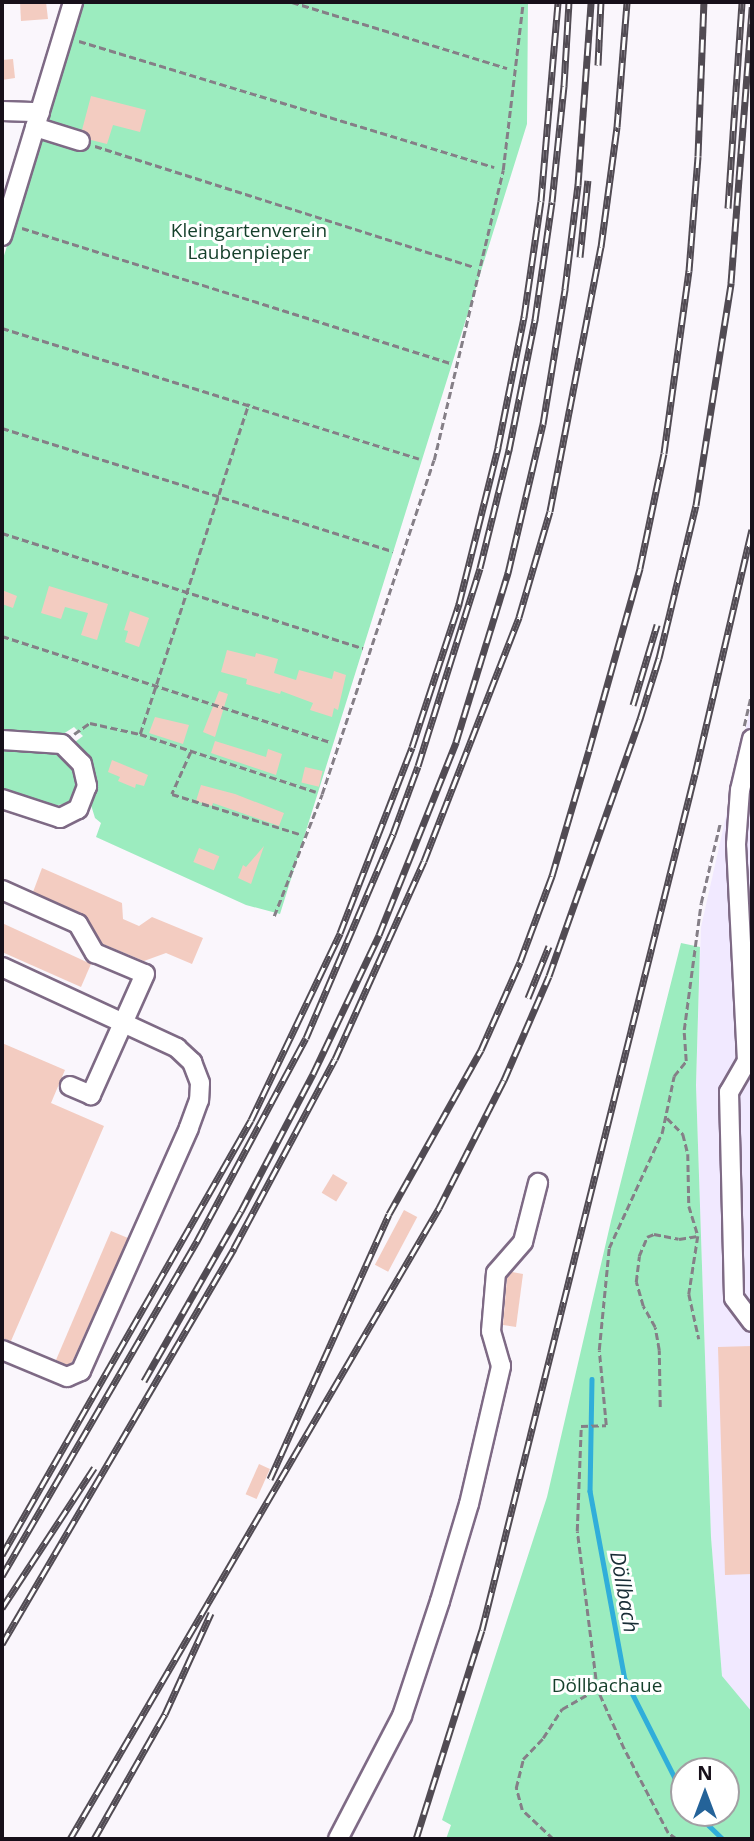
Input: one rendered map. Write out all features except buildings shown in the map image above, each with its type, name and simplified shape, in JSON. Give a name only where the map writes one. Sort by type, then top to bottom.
[{"type":"street","points":[[4,229],[73,2]]},
{"type":"street","points":[[2,111],[38,119],[80,141]]},
{"type":"street","points":[[746,738],[736,844],[747,1061],[729,1092],[734,1298],[752,1322]]},
{"type":"street","points":[[2,740],[62,744],[82,764],[87,786],[78,808],[60,818],[2,799]]},
{"type":"street","points":[[2,890],[78,924],[95,954],[145,974],[91,1095],[70,1086]]},
{"type":"street","points":[[2,967],[177,1048],[192,1062],[200,1083],[199,1100],[189,1128],[82,1371],[67,1377],[2,1350]]},
{"type":"street","points":[[338,1839],[402,1716],[440,1601],[469,1504],[501,1366],[491,1331],[496,1273],[523,1242],[538,1183]]},
{"type":"path","points":[[292,2],[507,68]]},
{"type":"path","points":[[274,916],[322,794],[434,460],[503,170],[523,2]]},
{"type":"path","points":[[63,36],[494,167]]},
{"type":"path","points":[[80,141],[471,266]]},
{"type":"path","points":[[4,229],[450,363]]},
{"type":"path","points":[[2,328],[248,403],[419,459]]},
{"type":"path","points":[[139,734],[219,498],[248,403]]},
{"type":"path","points":[[2,428],[393,551]]},
{"type":"path","points":[[2,533],[363,648]]},
{"type":"path","points":[[2,636],[330,742]]},
{"type":"path","points":[[746,738],[752,692]]},
{"type":"path","points":[[62,744],[90,723],[139,734],[316,792]]},
{"type":"path","points":[[191,752],[172,794],[300,834]]},
{"type":"path","points":[[676,1839],[668,1833],[624,1749],[597,1689],[577,1531],[581,1426],[606,1425],[599,1350],[610,1248],[653,1155],[666,1118],[674,1076],[686,1060],[684,1030],[700,916],[714,839],[722,817]]},
{"type":"path","points":[[666,1118],[683,1134],[688,1154],[689,1206],[698,1236],[690,1294],[699,1339]]},
{"type":"path","points":[[660,1407],[659,1350],[655,1327],[643,1306],[636,1282],[639,1256],[647,1237],[654,1234],[679,1239],[698,1236]]},
{"type":"path","points":[[553,1839],[522,1810],[516,1788],[523,1759],[543,1738],[562,1709],[597,1689]]},
{"type":"shaded area","points":[[752,701],[752,1715],[722,1677],[711,1537],[696,1085],[701,927]]},
{"type":"green space","name":"Kleingartenverein Laubenpieper","points":[[83,2],[528,2],[527,124],[280,914],[246,905],[96,837],[101,823],[95,818],[91,805],[94,770],[86,753],[75,742],[83,736],[74,727],[63,734],[2,731],[2,262]]},
{"type":"green space","points":[[2,746],[54,750],[73,762],[78,782],[70,803],[46,807],[2,791]]},
{"type":"green space","name":"Döllbachaue","points":[[681,943],[700,947],[696,1085],[711,1537],[722,1676],[752,1712],[752,1839],[446,1839],[451,1825],[442,1820],[547,1497],[611,1221]]},
{"type":"waterway","name":"Döllbach","points":[[592,1379],[590,1491],[625,1679],[670,1768]]},
{"type":"waterway","name":"Döllbach","points":[[711,1827],[723,1839]]},
{"type":"railway","points":[[2,1555],[251,1120],[340,933],[412,747],[459,604],[498,447],[524,317],[541,201],[558,2]]},
{"type":"railway","points":[[2,1576],[197,1241],[306,1038],[393,834],[418,766],[480,568],[509,450],[535,320],[552,202],[564,86],[569,2]]},
{"type":"railway","points":[[144,1381],[241,1211],[313,1074],[379,935],[456,742],[508,573],[543,424],[565,289],[578,185],[591,2]]},
{"type":"railway","points":[[598,65],[601,2]]},
{"type":"railway","points":[[2,1644],[234,1248],[335,1059],[424,861],[519,617],[550,511],[601,247],[617,127],[627,2]]},
{"type":"railway","points":[[270,1479],[389,1214],[481,1050],[520,962],[552,876],[640,568],[664,453],[689,271],[698,156],[704,2]]},
{"type":"railway","points":[[728,208],[742,2]]},
{"type":"railway","points":[[70,1839],[439,1208],[504,1080],[549,976],[640,719],[659,658],[696,505],[731,283],[752,7]]},
{"type":"railway","points":[[580,257],[588,180]]},
{"type":"railway","points":[[416,1839],[482,1630],[695,774],[752,530]]},
{"type":"railway","points":[[633,705],[657,625]]},
{"type":"railway","points":[[528,998],[549,946]]},
{"type":"railway","points":[[2,1608],[94,1468]]},
{"type":"railway","points":[[94,1839],[165,1714],[211,1613]]}]
